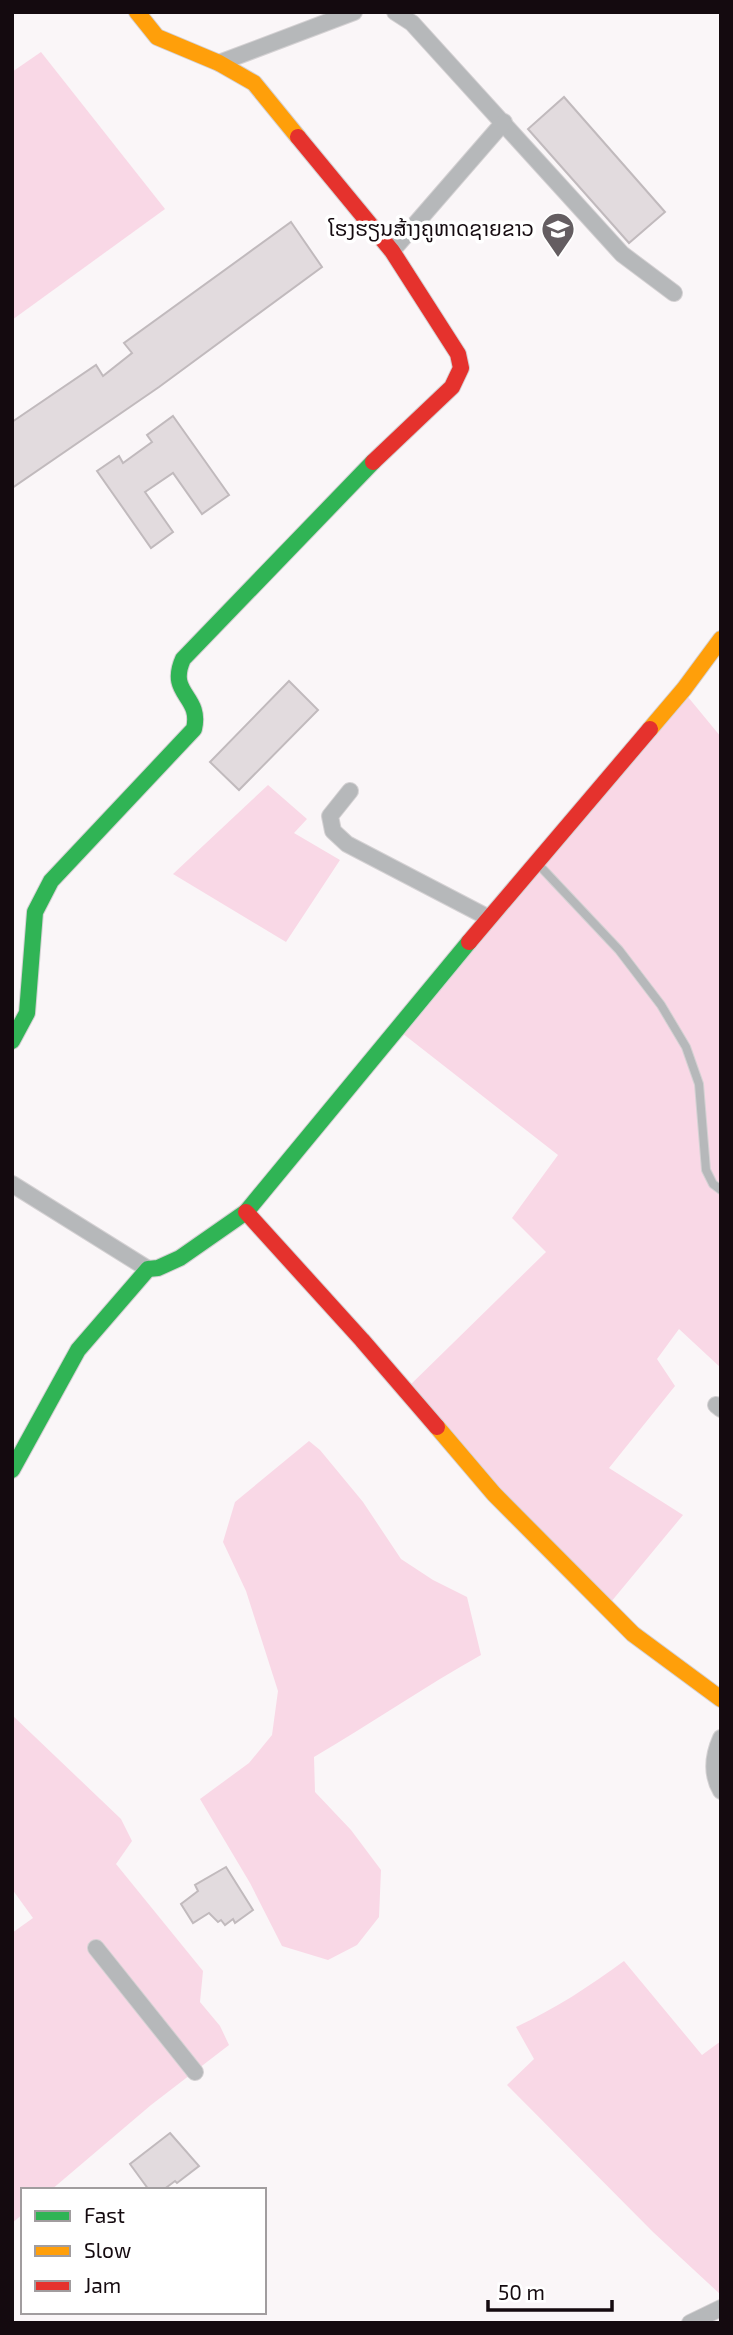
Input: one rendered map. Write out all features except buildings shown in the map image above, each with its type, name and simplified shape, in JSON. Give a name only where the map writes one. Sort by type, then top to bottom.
[{"type":"street","points":[[12,1041],[27,1013],[33,927],[41,896],[51,881],[194,729],[198,717],[195,707],[177,684],[177,668],[183,659],[368,468],[452,387],[459,375],[458,354],[393,251],[254,83],[219,63],[157,37],[137,12]]},
{"type":"street","points":[[219,63],[354,12]]},
{"type":"street","points":[[395,12],[412,23],[622,254],[674,293]]},
{"type":"street","points":[[393,251],[504,122]]},
{"type":"street","points":[[12,1184],[148,1269],[158,1268],[180,1258],[246,1212],[489,918],[684,689],[721,639]]},
{"type":"street","points":[[350,791],[330,816],[333,831],[347,844],[489,918]]},
{"type":"street","points":[[246,1212],[362,1340],[494,1494],[553,1555],[633,1634],[721,1699]]},
{"type":"street","points":[[12,1470],[78,1350],[148,1269]]},
{"type":"street","points":[[721,1738],[716,1748],[713,1769],[721,1791]]},
{"type":"street","points":[[96,1948],[195,2072]]},
{"type":"street","points":[[699,2321],[721,2308]]},
{"type":"lane","points":[[537,863],[619,950],[661,1005],[686,1047],[699,1084],[706,1170],[713,1184],[721,1190]]},
{"type":"shaded area","points":[[41,52],[165,209],[12,320],[12,72]]},
{"type":"shaded area","points":[[688,697],[721,737],[721,1368],[679,1329],[657,1359],[675,1386],[609,1468],[683,1515],[606,1608],[405,1390],[546,1252],[512,1218],[558,1155],[402,1033]]},
{"type":"shaded area","points":[[268,785],[307,819],[294,833],[340,860],[286,942],[173,874]]},
{"type":"shaded area","points":[[309,1441],[320,1450],[363,1502],[401,1559],[433,1580],[467,1597],[481,1655],[314,1757],[315,1792],[351,1830],[381,1870],[379,1917],[357,1945],[328,1960],[282,1946],[250,1883],[200,1799],[249,1763],[272,1735],[278,1691],[246,1591],[223,1542],[235,1502]]},
{"type":"shaded area","points":[[12,1715],[121,1819],[132,1841],[116,1864],[203,1971],[200,2002],[220,2026],[229,2045],[151,2105],[53,2188],[21,2188],[21,2216],[12,2223],[12,1933],[33,1918],[12,1889]]},
{"type":"shaded area","points":[[624,1961],[702,2055],[721,2041],[721,2295],[653,2232],[507,2085],[534,2059],[516,2027],[572,1997]]},
{"type":"traffic: fast","points":[[12,1041],[27,1013],[35,912],[51,881],[194,729],[193,709],[179,680],[183,659],[373,462]]},
{"type":"traffic: fast","points":[[12,1470],[78,1350],[148,1269],[158,1268],[180,1258],[246,1212],[469,942]]},
{"type":"traffic: slow","points":[[137,12],[157,37],[219,63],[254,83],[298,137]]},
{"type":"traffic: slow","points":[[650,729],[721,639]]},
{"type":"traffic: slow","points":[[437,1427],[494,1494],[633,1634],[721,1699]]},
{"type":"traffic: jam","points":[[298,137],[392,251],[458,354],[461,368],[452,387],[373,462]]},
{"type":"traffic: jam","points":[[469,942],[650,729]]},
{"type":"traffic: jam","points":[[246,1212],[437,1427]]},
{"type":"place","name":"ໂຮງຮຽນສ້າງຄູຫາດຊາຍຂາວ","points":[[558,259]]}]
